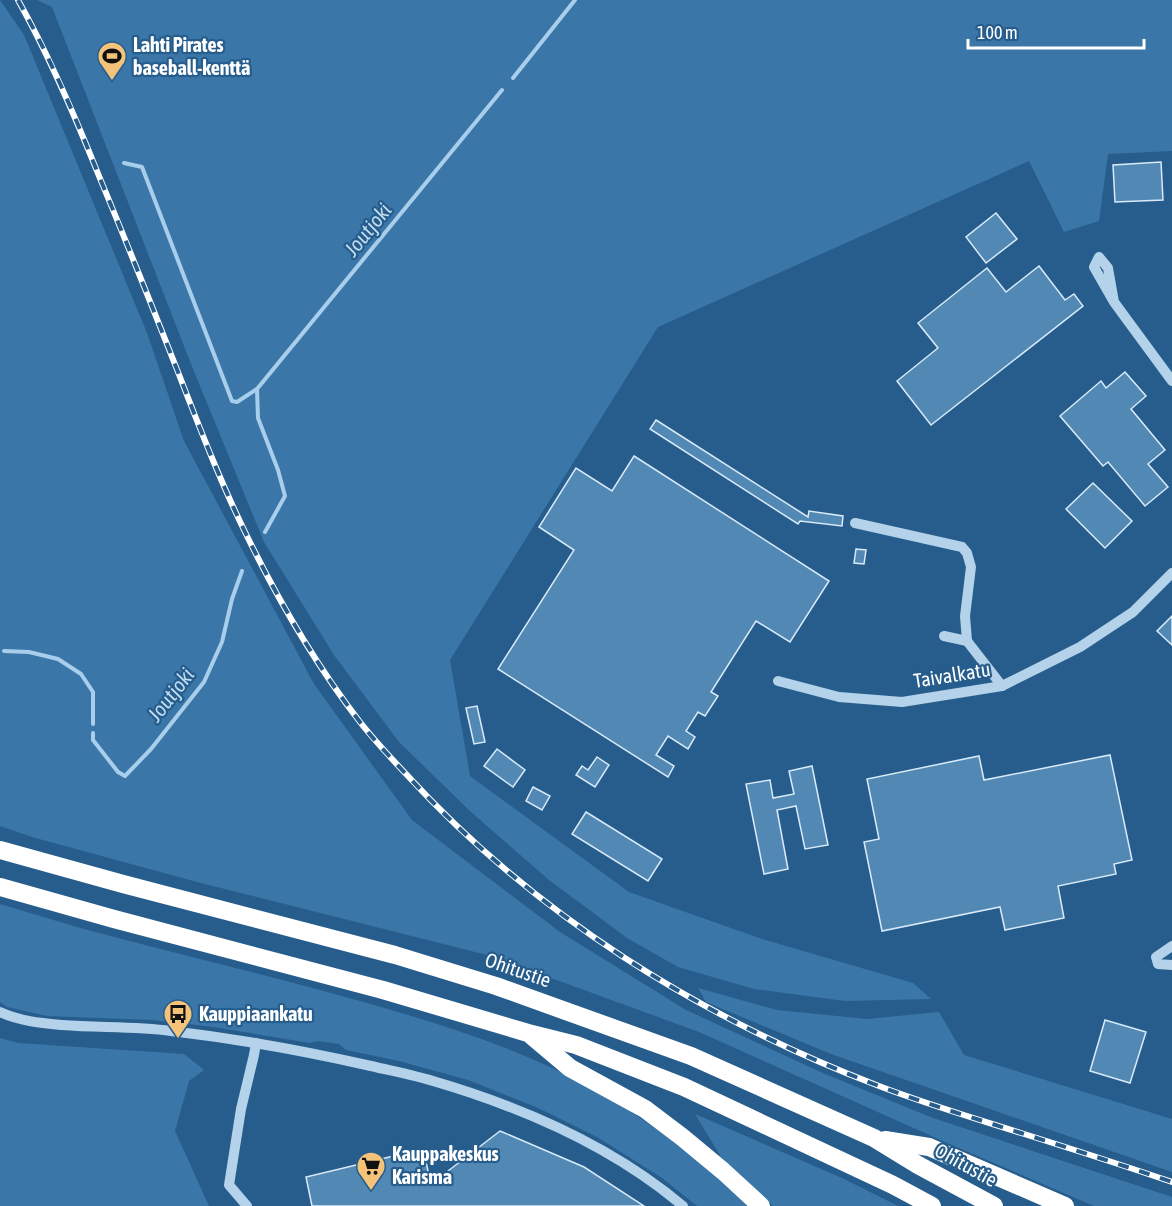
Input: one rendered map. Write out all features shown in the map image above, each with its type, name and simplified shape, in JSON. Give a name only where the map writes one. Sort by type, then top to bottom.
[{"type":"highway","name":"Ohitustie","points":[[0,850],[395,955],[496,986],[691,1056],[874,1138],[994,1206]]},
{"type":"highway","points":[[0,887],[576,1045],[684,1087],[933,1206]]},
{"type":"highway","points":[[528,1033],[570,1068],[645,1109],[723,1171],[761,1206]]},
{"type":"highway","points":[[874,1138],[929,1147],[1065,1206]]},
{"type":"street","points":[[1114,302],[1172,381]]},
{"type":"street","points":[[855,523],[962,547],[972,567],[965,616],[967,641],[1002,686]]},
{"type":"street","name":"Taivalkatu","points":[[778,681],[839,698],[902,702],[1002,686],[1080,647],[1133,612],[1172,573]]},
{"type":"street","points":[[944,636],[967,641]]},
{"type":"street","points":[[1172,946],[1156,957],[1158,964],[1172,965]]},
{"type":"street","points":[[0,1012],[12,1017],[45,1023],[144,1028],[256,1043],[310,1052],[433,1081],[541,1119],[591,1144],[666,1191],[683,1206]]},
{"type":"street","points":[[247,1206],[229,1185],[241,1108],[256,1043]]},
{"type":"shaded area","points":[[0,0],[24,35],[147,333],[184,441],[314,684],[412,820],[560,932],[686,1010],[825,1074],[933,1118],[1172,1197],[1172,1206],[1094,1206],[699,1032],[491,956],[197,882],[32,837],[0,826]]},
{"type":"shaded area","points":[[37,0],[1172,0],[1172,151],[1108,154],[1099,221],[1064,232],[1029,161],[658,327],[450,660],[470,776],[629,892],[759,938],[913,983],[931,999],[845,1001],[754,989],[678,967],[627,938],[549,880],[471,812],[399,742],[334,655],[264,542],[191,364],[52,7]]},
{"type":"shaded area","points":[[0,904],[91,931],[387,1009],[493,1043],[560,1072],[636,1115],[694,1157],[749,1206],[697,1206],[662,1178],[597,1137],[536,1107],[468,1080],[399,1061],[346,1050],[339,1044],[318,1041],[310,1043],[214,1027],[152,1020],[47,1016],[7,1007],[0,1002]]},
{"type":"shaded area","points":[[698,988],[777,1010],[867,1019],[939,1012],[964,1055],[1172,1119],[1172,1172],[831,1054],[706,1002]]},
{"type":"shaded area","points":[[0,1038],[18,1043],[184,1054],[204,1070],[189,1081],[175,1131],[209,1206],[0,1206]]},
{"type":"shaded area","points":[[695,1114],[842,1178],[898,1206],[773,1206],[721,1157]]},
{"type":"building","points":[[1161,162],[1163,200],[1115,202],[1113,165]]},
{"type":"building","points":[[996,213],[1017,239],[986,263],[966,237]]},
{"type":"building","points":[[1039,266],[1065,300],[1074,294],[1083,306],[931,425],[897,381],[938,348],[918,323],[987,268],[1006,292]]},
{"type":"building","points":[[1125,372],[1146,396],[1131,409],[1165,450],[1148,464],[1168,487],[1145,506],[1108,462],[1103,466],[1060,416],[1101,381],[1106,388]]},
{"type":"building","points":[[656,420],[808,517],[809,511],[843,516],[842,526],[800,521],[798,524],[650,429]]},
{"type":"building","points":[[634,456],[829,581],[790,642],[756,621],[711,692],[718,696],[705,716],[698,712],[686,731],[695,737],[688,749],[668,736],[656,755],[674,766],[668,777],[498,669],[574,550],[539,527],[576,468],[612,491]]},
{"type":"building","points":[[1093,483],[1132,521],[1105,548],[1066,509]]},
{"type":"building","points":[[856,549],[866,550],[864,564],[854,563]]},
{"type":"building","points":[[1172,616],[1172,645],[1157,631]]},
{"type":"building","points":[[477,706],[485,742],[474,744],[466,708]]},
{"type":"building","points":[[497,749],[525,770],[513,787],[484,766]]},
{"type":"building","points":[[1110,755],[1132,860],[1114,864],[1116,874],[1058,886],[1064,918],[1005,930],[1000,907],[882,931],[864,842],[879,839],[867,779],[979,756],[984,780]]},
{"type":"building","points":[[597,757],[609,765],[595,787],[576,775],[582,766],[588,770]]},
{"type":"building","points":[[812,766],[828,845],[805,849],[796,806],[777,810],[788,869],[764,874],[746,784],[770,780],[773,798],[794,794],[789,771]]},
{"type":"building","points":[[533,787],[550,796],[542,810],[526,801]]},
{"type":"building","points":[[586,812],[662,859],[648,881],[572,834]]},
{"type":"building","points":[[1105,1020],[1146,1032],[1130,1083],[1090,1071]]},
{"type":"building","points":[[500,1131],[584,1167],[644,1206],[312,1206],[306,1177],[423,1149],[431,1184]]},
{"type":"waterway","name":"Joutjoki","points":[[513,78],[575,0]]},
{"type":"waterway","name":"Joutjoki","points":[[124,163],[142,167],[232,401],[237,402],[257,389],[502,90]]},
{"type":"waterway","name":"Joutjoki","points":[[257,389],[258,418],[278,470],[285,496],[265,532]]},
{"type":"waterway","name":"Joutjoki","points":[[93,733],[93,740],[118,772],[125,776],[151,749],[204,682],[222,642],[232,599],[242,571]]},
{"type":"waterway","points":[[4,651],[29,652],[58,659],[81,674],[93,692],[93,724]]},
{"type":"railway","points":[[18,0],[41,43],[71,109],[210,453],[258,558],[284,607],[328,678],[365,729],[406,774],[456,825],[510,873],[566,917],[624,958],[748,1029],[813,1059],[897,1093],[1172,1182]]},
{"type":"place","name":"Lahti Pirates baseball-kenttä","points":[[112,82]]},
{"type":"place","name":"Kauppiaankatu","points":[[178,1040]]},
{"type":"place","name":"Kauppakeskus Karisma","points":[[371,1192]]}]
